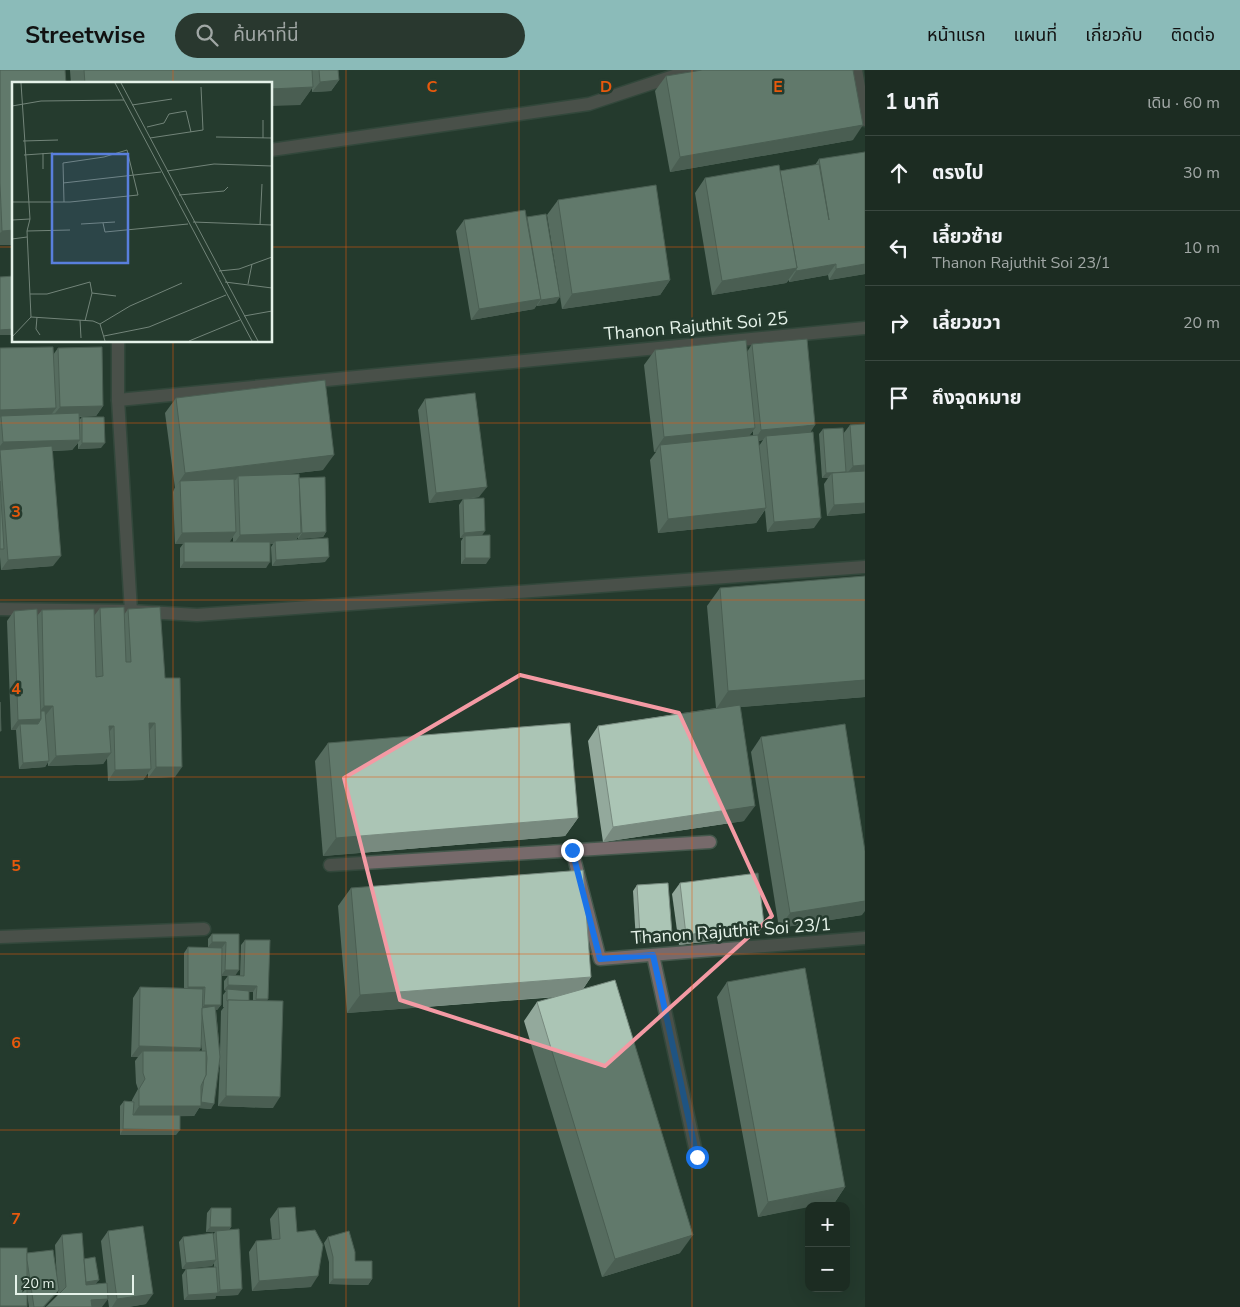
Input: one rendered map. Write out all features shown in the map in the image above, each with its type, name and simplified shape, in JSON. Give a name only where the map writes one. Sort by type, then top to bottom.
[{"type":"street","points":[[272,150],[588,104],[692,70]]},
{"type":"street","points":[[856,70],[865,120]]},
{"type":"street","name":"Thanon Rajuthit Soi 25","points":[[118,400],[865,328]]},
{"type":"street","points":[[118,342],[118,400],[131,611]]},
{"type":"street","points":[[0,609],[131,611],[197,615],[865,567]]},
{"type":"street","points":[[330,865],[710,842]]},
{"type":"street","name":"Thanon Rajuthit Soi 23/1","points":[[572,850],[600,959],[865,938]]},
{"type":"street","points":[[0,937],[204,929]]},
{"type":"street","points":[[653,955],[697,1157]]},
{"type":"highlighted area","points":[[520,675],[679,713],[772,916],[605,1066],[400,1000],[344,778]]},
{"type":"building","points":[[0,70],[65,70],[66,82],[12,82],[12,230],[2,231]]},
{"type":"building","points":[[84,70],[312,70],[313,87],[272,89],[272,82],[85,82]]},
{"type":"building","points":[[319,70],[338,70],[339,80],[320,82]]},
{"type":"building","points":[[702,70],[853,70],[863,125],[680,157],[666,76]]},
{"type":"building","points":[[865,152],[865,264],[836,269],[836,264],[796,271],[780,171],[819,164],[829,220],[819,159]]},
{"type":"building","points":[[779,165],[797,268],[722,281],[705,178]]},
{"type":"building","points":[[656,185],[670,280],[572,294],[558,200]]},
{"type":"building","points":[[525,210],[541,299],[479,309],[464,220]]},
{"type":"building","points":[[546,214],[560,297],[541,300],[527,217]]},
{"type":"building","points":[[12,276],[12,329],[0,330],[0,277]]},
{"type":"building","points":[[807,339],[815,425],[761,430],[752,344]]},
{"type":"building","points":[[746,340],[755,428],[664,437],[655,350]]},
{"type":"building","points":[[53,347],[56,408],[0,410],[0,348]]},
{"type":"building","points":[[102,347],[103,406],[60,407],[58,348]]},
{"type":"building","points":[[325,380],[334,455],[185,473],[176,398]]},
{"type":"building","points":[[475,393],[487,487],[436,493],[425,399]]},
{"type":"building","points":[[79,413],[80,440],[3,442],[1,416]]},
{"type":"building","points":[[82,417],[104,417],[105,443],[82,443]]},
{"type":"building","points":[[865,424],[865,465],[853,466],[850,425]]},
{"type":"building","points":[[843,428],[846,472],[826,473],[823,429]]},
{"type":"building","points":[[813,432],[821,518],[774,522],[766,436]]},
{"type":"building","points":[[758,435],[766,508],[668,519],[660,445]]},
{"type":"building","points":[[52,446],[61,556],[8,560],[0,450]]},
{"type":"building","points":[[865,471],[865,503],[834,505],[832,473]]},
{"type":"building","points":[[299,474],[301,533],[240,535],[238,476]]},
{"type":"building","points":[[325,477],[326,532],[302,533],[299,478]]},
{"type":"building","points":[[234,479],[236,532],[182,533],[180,481]]},
{"type":"building","points":[[0,481],[4,549],[0,549]]},
{"type":"building","points":[[484,498],[485,531],[464,533],[463,499]]},
{"type":"building","points":[[490,535],[490,558],[465,558],[465,536]]},
{"type":"building","points":[[328,538],[329,557],[276,560],[275,541]]},
{"type":"building","points":[[184,542],[270,542],[270,562],[184,562]]},
{"type":"building","points":[[865,576],[865,680],[728,691],[720,588]]},
{"type":"building","points":[[124,607],[126,662],[131,662],[128,609],[160,607],[165,678],[180,678],[182,767],[156,767],[155,723],[149,723],[151,769],[115,770],[114,726],[109,726],[111,753],[56,756],[53,706],[44,706],[42,610],[94,609],[96,677],[103,676],[100,608]]},
{"type":"building","points":[[37,609],[41,719],[18,720],[14,611]]},
{"type":"building","points":[[740,705],[755,806],[613,827],[598,726]]},
{"type":"building","points":[[41,711],[45,711],[49,761],[23,763],[20,724],[38,724],[41,719]]},
{"type":"building","points":[[570,723],[578,818],[336,838],[328,743]]},
{"type":"building","points":[[845,724],[865,851],[865,901],[790,913],[761,737]]},
{"type":"building","points":[[583,870],[591,977],[360,995],[351,888]]},
{"type":"building","points":[[758,873],[764,924],[686,935],[680,883]]},
{"type":"building","points":[[668,883],[672,934],[640,936],[637,885]]},
{"type":"building","points":[[212,934],[239,934],[239,970],[225,970],[226,942],[212,942]]},
{"type":"building","points":[[245,940],[270,940],[268,999],[256,999],[257,986],[228,985],[228,975],[244,976]]},
{"type":"building","points":[[188,947],[222,948],[221,1005],[204,1005],[205,987],[188,987]]},
{"type":"building","points":[[805,968],[845,1187],[768,1202],[727,982]]},
{"type":"building","points":[[615,980],[693,1235],[615,1259],[537,1002]]},
{"type":"building","points":[[140,987],[203,989],[201,1048],[139,1046]]},
{"type":"building","points":[[227,989],[249,991],[249,1001],[227,1001]]},
{"type":"building","points":[[228,1000],[283,1001],[280,1097],[226,1096]]},
{"type":"building","points":[[215,1006],[220,1057],[214,1104],[201,1101],[207,1058],[202,1008]]},
{"type":"building","points":[[143,1051],[206,1051],[206,1075],[201,1086],[201,1106],[139,1106],[139,1089],[145,1079],[143,1073]]},
{"type":"building","points":[[124,1101],[134,1102],[133,1115],[180,1115],[180,1130],[123,1129]]},
{"type":"building","points":[[295,1207],[297,1232],[315,1230],[323,1245],[318,1276],[259,1281],[256,1241],[280,1239],[278,1208]]},
{"type":"building","points":[[211,1208],[231,1208],[231,1227],[210,1227]]},
{"type":"building","points":[[143,1226],[153,1294],[117,1299],[108,1231]]},
{"type":"building","points":[[239,1229],[242,1289],[220,1290],[216,1231]]},
{"type":"building","points":[[349,1231],[355,1252],[355,1261],[372,1261],[372,1279],[333,1279],[333,1257],[328,1237]]},
{"type":"building","points":[[82,1233],[86,1285],[107,1283],[108,1299],[91,1300],[92,1307],[46,1307],[66,1287],[62,1235]]},
{"type":"building","points":[[213,1233],[216,1260],[186,1263],[183,1237]]},
{"type":"building","points":[[0,1248],[27,1248],[27,1306],[0,1306]]},
{"type":"building","points":[[53,1250],[59,1290],[43,1307],[34,1307],[27,1253]]},
{"type":"building","points":[[95,1257],[99,1280],[86,1282],[84,1259]]},
{"type":"building","points":[[216,1267],[218,1293],[188,1295],[186,1269]]},
{"type":"route","points":[[572,850],[600,959],[653,955],[697,1157]]}]
